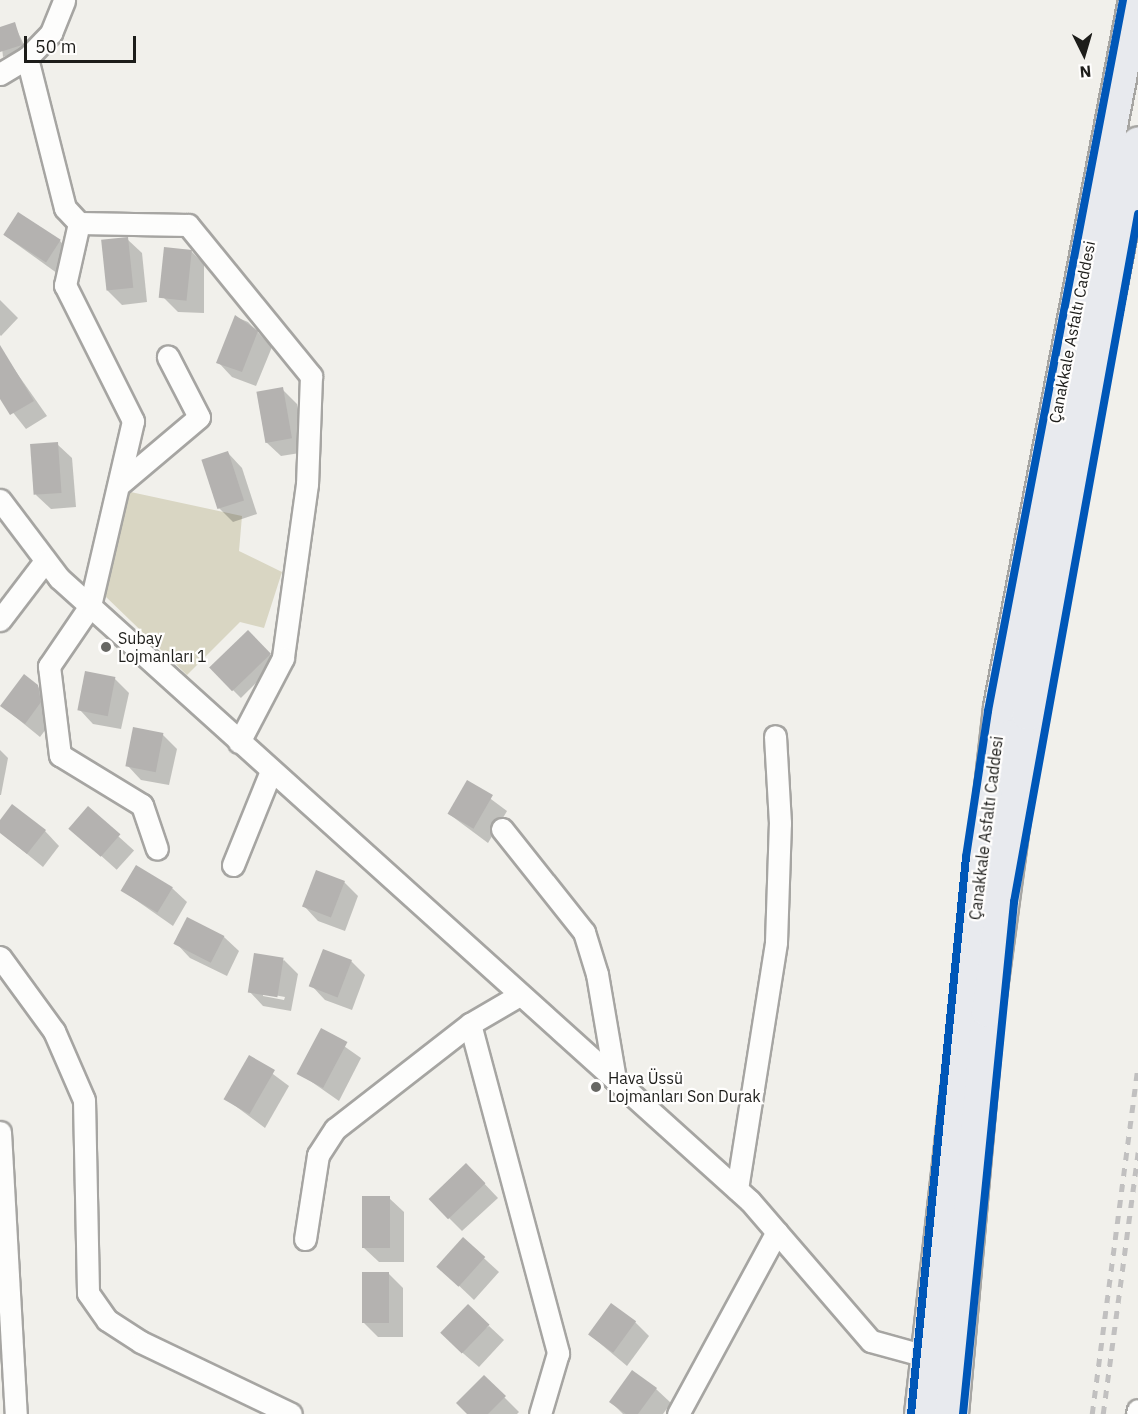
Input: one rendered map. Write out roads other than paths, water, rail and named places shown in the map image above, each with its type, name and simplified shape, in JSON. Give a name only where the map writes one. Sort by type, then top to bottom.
[{"type":"highway","name":"Çanakkale Asfaltı Caddesi","points":[[921,1414],[1000,707],[1135,0]]},
{"type":"highway","name":"Çanakkale Asfaltı Caddesi","points":[[952,1414],[988,1011],[1028,714],[1138,144]]},
{"type":"street","points":[[0,74],[27,58],[51,33],[63,0]]},
{"type":"street","points":[[27,58],[65,208],[79,223],[188,225],[311,376],[307,484],[283,658],[239,742]]},
{"type":"street","points":[[79,223],[64,285],[133,421],[121,483],[90,606],[49,666],[60,755],[142,805],[157,849]]},
{"type":"street","points":[[121,483],[199,417],[168,357]]},
{"type":"street","points":[[0,500],[45,561],[90,606],[518,996],[615,1079],[737,1190],[777,1232],[871,1341],[926,1356]]},
{"type":"street","points":[[0,620],[45,561]]},
{"type":"street","points":[[737,1190],[776,942],[780,823],[776,736]]},
{"type":"street","points":[[233,865],[271,771]]},
{"type":"street","points":[[502,829],[584,932],[597,974],[615,1079]]},
{"type":"street","points":[[0,957],[54,1031],[84,1100],[88,1293],[107,1320],[141,1342],[291,1414]]},
{"type":"street","points":[[304,1239],[318,1155],[334,1129],[470,1024],[518,996]]},
{"type":"street","points":[[470,1024],[558,1353],[540,1414]]},
{"type":"street","points":[[0,1132],[16,1414]]},
{"type":"street","points":[[678,1414],[716,1335],[777,1232]]},
{"type":"railway","points":[[1092,1414],[1138,1065]]},
{"type":"railway","points":[[1103,1414],[1138,1152]]},
{"type":"place","name":"Subay Lojmanları 1","points":[[106,647]]},
{"type":"place","name":"Hava Üssü Lojmanları Son Durak","points":[[596,1087]]}]
